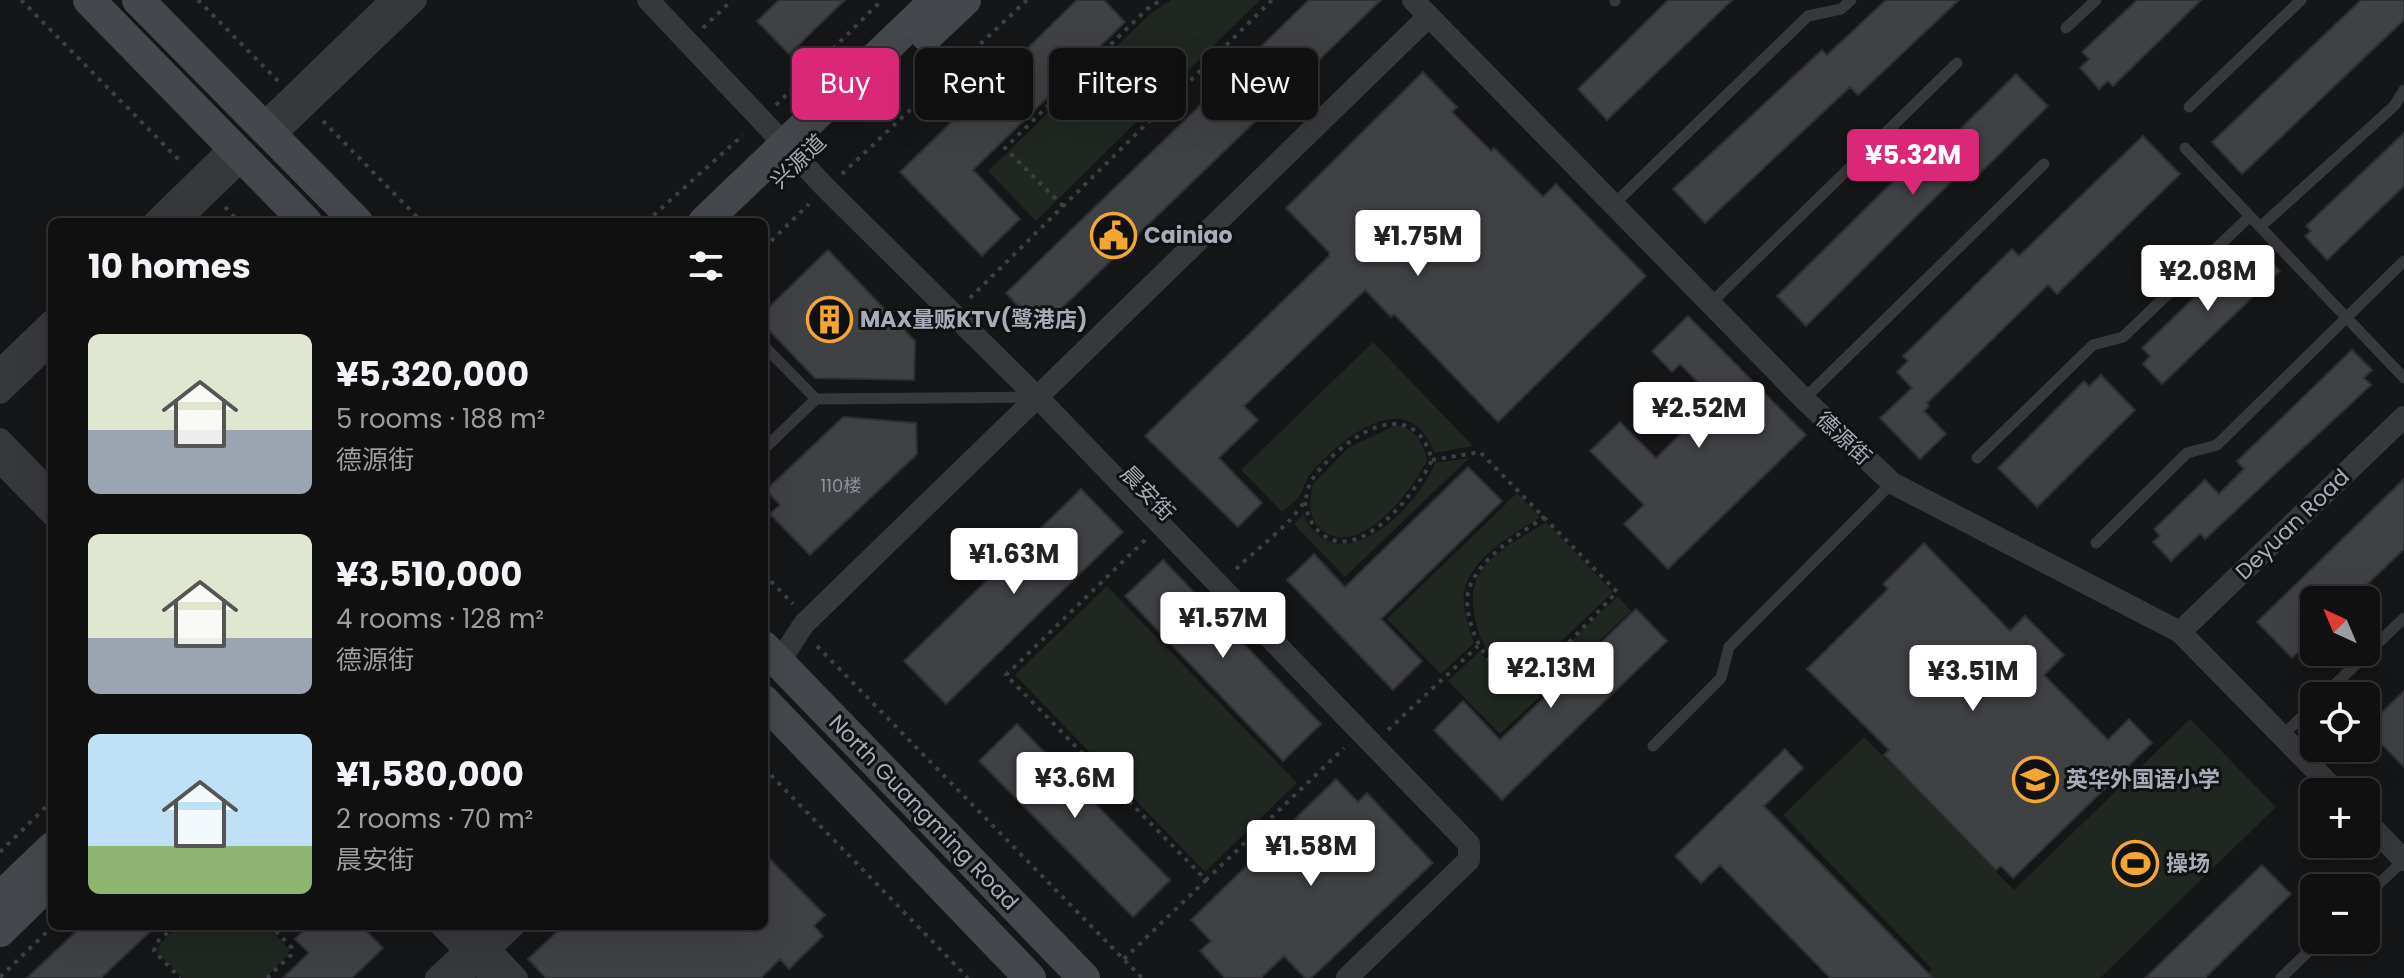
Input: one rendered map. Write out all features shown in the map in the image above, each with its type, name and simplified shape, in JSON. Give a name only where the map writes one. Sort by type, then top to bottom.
[{"type":"main road","points":[[89,0],[302,218]]},
{"type":"main road","points":[[138,0],[353,218]]},
{"type":"main road","points":[[709,218],[798,151],[936,0]]},
{"type":"main road","name":"兴源道","points":[[739,218],[798,151],[965,0]]},
{"type":"main road","name":"North Guangming Road","points":[[771,654],[1084,978]]},
{"type":"main road","name":"North Guangming Road","points":[[768,705],[1030,978]]},
{"type":"main road","points":[[0,898],[48,852]]},
{"type":"main road","points":[[0,931],[48,884]]},
{"type":"street","points":[[268,131],[391,0]]},
{"type":"street","points":[[268,131],[416,0]]},
{"type":"street","name":"晨安街","points":[[648,0],[1384,734],[1485,840],[1476,861]]},
{"type":"street","points":[[771,654],[807,632],[1047,398],[1426,13]]},
{"type":"street","name":"德源街","points":[[1426,13],[1804,399],[1892,483],[2180,632],[2323,778]]},
{"type":"street","points":[[159,218],[204,185],[239,152]]},
{"type":"street","name":"晨安街","points":[[831,184],[962,305],[1161,525],[1469,844],[1476,861]]},
{"type":"street","points":[[181,218],[204,185]]},
{"type":"street","points":[[0,370],[48,324]]},
{"type":"street","points":[[0,393],[48,347]]},
{"type":"street","name":"Deyuan Road","points":[[2180,632],[2404,417]]},
{"type":"street","points":[[0,439],[48,488]]},
{"type":"street","points":[[0,462],[48,511]]},
{"type":"street","points":[[2380,835],[2404,860]]},
{"type":"street","points":[[1347,978],[1476,861]]},
{"type":"street","points":[[1364,978],[1476,861]]},
{"type":"street","points":[[452,930],[478,940],[517,978]]},
{"type":"street","points":[[436,978],[478,940],[504,930]]},
{"type":"street","points":[[459,978],[478,940]]},
{"type":"street","points":[[478,940],[492,978]]},
{"type":"lane","points":[[1614,204],[1808,16],[1841,9],[1851,0]]},
{"type":"lane","points":[[2066,28],[2096,0]]},
{"type":"lane","points":[[2189,107],[2301,0]]},
{"type":"lane","points":[[1711,303],[1957,63]]},
{"type":"lane","points":[[2260,227],[2394,106],[2404,90]]},
{"type":"lane","points":[[2185,148],[2404,378]]},
{"type":"lane","points":[[1804,399],[2044,164]]},
{"type":"lane","points":[[1977,458],[2093,345],[2123,337],[2250,216]]},
{"type":"lane","points":[[2096,543],[2187,453],[2217,445],[2404,261]]},
{"type":"lane","points":[[768,350],[816,399]]},
{"type":"lane","points":[[768,445],[816,399],[1047,398]]},
{"type":"lane","points":[[1653,746],[1721,678],[1729,647],[1892,483]]},
{"type":"lane","points":[[2338,682],[2404,618]]},
{"type":"lane","points":[[2282,736],[2300,719]]},
{"type":"lane","points":[[2380,883],[2404,860]]},
{"type":"lane","points":[[2281,978],[2306,954]]},
{"type":"path","points":[[21,0],[235,218]]},
{"type":"path","points":[[700,31],[732,0]]},
{"type":"path","points":[[768,244],[1027,0]]},
{"type":"path","points":[[1063,206],[1005,148],[1147,9],[1161,0]]},
{"type":"path","points":[[962,305],[1268,1]]},
{"type":"path","points":[[1397,421],[1413,426],[1427,444],[1432,460],[1415,491],[1397,510],[1355,539],[1335,542],[1318,532],[1308,519],[1305,502],[1309,483],[1325,465],[1346,445],[1373,429],[1397,421]]},
{"type":"path","points":[[1432,460],[1480,452],[1546,516],[1617,592],[1532,674],[1511,676],[1493,666],[1479,645],[1469,611],[1468,590],[1479,570],[1505,545],[1546,516]]},
{"type":"path","points":[[1229,577],[1305,502]]},
{"type":"path","points":[[1161,525],[1006,675],[1206,880]]},
{"type":"path","points":[[768,578],[798,609],[807,632],[1142,978]]},
{"type":"path","points":[[1384,734],[1479,645]]},
{"type":"path","points":[[1124,960],[1361,732]]},
{"type":"path","points":[[768,772],[968,978]]},
{"type":"path","points":[[0,852],[48,805]]},
{"type":"path","points":[[0,977],[49,930]]},
{"type":"path","points":[[170,930],[157,942],[154,951],[180,978]]},
{"type":"path","points":[[267,978],[291,955],[292,948],[275,930]]},
{"type":"shaded area","points":[[1171,0],[1260,0],[1211,48],[1202,48],[1202,57],[1186,73],[1186,48],[1115,48],[1150,14]]},
{"type":"shaded area","points":[[1049,112],[1049,120],[1138,120],[1036,221],[988,171]]},
{"type":"shaded area","points":[[1373,342],[1473,446],[1434,453],[1423,432],[1409,422],[1392,419],[1375,423],[1357,432],[1324,459],[1309,476],[1302,492],[1282,512],[1241,470]]},
{"type":"shaded area","points":[[1396,425],[1408,429],[1417,437],[1427,460],[1410,488],[1384,517],[1368,529],[1353,536],[1338,537],[1323,531],[1312,515],[1313,484],[1348,448]]},
{"type":"shaded area","points":[[1469,458],[1345,577],[1294,524],[1304,514],[1311,528],[1322,538],[1338,544],[1355,542],[1372,535],[1404,509],[1435,463]]},
{"type":"shaded area","points":[[1517,493],[1540,517],[1494,548],[1474,569],[1464,599],[1474,643],[1441,674],[1387,619]]},
{"type":"shaded area","points":[[1546,522],[1613,592],[1530,671],[1510,674],[1494,661],[1483,644],[1473,609],[1474,591],[1478,576],[1487,564]]},
{"type":"shaded area","points":[[1107,586],[1297,783],[1205,872],[1015,675]]},
{"type":"shaded area","points":[[1618,596],[1631,611],[1500,734],[1448,681],[1480,651],[1491,666],[1502,674],[1513,678],[1534,672]]},
{"type":"shaded area","points":[[2190,719],[2276,807],[2100,978],[1923,978],[1932,969],[1783,815],[1864,737],[2014,890]]},
{"type":"shaded area","points":[[174,930],[271,930],[289,949],[288,955],[265,978],[183,978],[157,952],[160,944]]},
{"type":"building","points":[[779,0],[845,0],[789,54],[757,21]]},
{"type":"building","points":[[1077,0],[1104,0],[1125,22],[1098,48],[1049,48],[1049,96],[1033,112],[1033,48],[1028,48]]},
{"type":"building","points":[[1309,0],[1381,0],[1318,61],[1318,48],[1259,48]]},
{"type":"building","points":[[1668,0],[1732,0],[1607,120],[1578,89]]},
{"type":"building","points":[[1886,0],[1959,0],[1858,95],[1850,87],[1705,223],[1673,189],[1822,50],[1827,55]]},
{"type":"building","points":[[2137,0],[2201,0],[2113,86],[2108,81],[2099,89],[2080,68],[2089,59],[2082,52]]},
{"type":"building","points":[[2361,0],[2404,0],[2404,20],[2242,174],[2212,142]]},
{"type":"building","points":[[1423,72],[1457,107],[1452,112],[1491,151],[1494,148],[1543,197],[1556,184],[1646,276],[1498,422],[1394,314],[1391,317],[1365,290],[1244,406],[1258,420],[1219,458],[1262,503],[1238,527],[1145,436],[1329,256],[1329,252],[1286,208]]},
{"type":"building","points":[[2016,74],[2048,106],[1971,182],[1961,172],[1806,326],[1777,296],[1933,142],[1940,149]]},
{"type":"building","points":[[1202,103],[1202,120],[1257,120],[1040,329],[1006,293]]},
{"type":"building","points":[[954,120],[1024,120],[973,170],[1020,219],[982,256],[900,172]]},
{"type":"building","points":[[2404,133],[2404,186],[2327,260],[2305,236],[2311,231],[2306,226]]},
{"type":"building","points":[[2143,136],[2180,174],[2057,294],[2048,285],[1927,403],[1929,406],[1924,411],[1946,434],[1920,459],[1880,418],[1912,388],[1897,372],[1908,361],[1903,356],[2012,249],[2019,256]]},
{"type":"building","points":[[2244,249],[2251,256],[2259,249],[2280,271],[2162,384],[2143,364],[2150,356],[2142,348]]},
{"type":"building","name":"MAX量贩KTV(鹭港店)","points":[[828,250],[915,341],[914,380],[815,378],[768,329],[768,308]]},
{"type":"building","points":[[1688,316],[1806,435],[1668,569],[1624,524],[1644,505],[1590,451],[1620,422],[1656,458],[1715,400],[1680,364],[1672,372],[1652,351]]},
{"type":"building","points":[[2352,350],[2372,370],[2364,378],[2371,385],[2205,539],[2200,534],[2171,561],[2153,542],[2160,536],[2154,529],[2205,480],[2219,494],[2244,469],[2237,461]]},
{"type":"building","points":[[2101,375],[2135,410],[2037,507],[1998,468],[2084,381],[2089,386]]},
{"type":"building","points":[[843,417],[916,423],[917,454],[810,555],[770,514],[780,505],[768,488]]},
{"type":"building","points":[[1468,467],[1502,501],[1381,619],[1422,661],[1393,690],[1287,580],[1314,554],[1345,587]]},
{"type":"building","points":[[2404,479],[2404,549],[2366,586],[2300,586],[2300,650],[2292,658],[2257,622]]},
{"type":"building","points":[[1081,489],[1123,532],[946,704],[904,661]]},
{"type":"building","points":[[1924,543],[2010,631],[2025,616],[2064,655],[2044,675],[2108,740],[2129,719],[2152,743],[2013,878],[2001,866],[1996,870],[1884,755],[1889,750],[1807,669],[1888,589],[1883,584]]},
{"type":"building","points":[[1163,560],[1321,724],[1283,761],[1125,596]]},
{"type":"building","points":[[1636,609],[1667,641],[1502,800],[1434,730],[1463,701],[1500,740]]},
{"type":"building","points":[[2404,691],[2404,767],[2380,742],[2380,714]]},
{"type":"building","points":[[1017,724],[1170,880],[1133,917],[979,761]]},
{"type":"building","points":[[1785,749],[1803,768],[1764,806],[1933,978],[1830,978],[1720,865],[1701,883],[1675,856]]},
{"type":"building","points":[[1336,779],[1358,802],[1367,793],[1433,863],[1311,978],[1305,978],[1284,956],[1261,978],[1225,978],[1200,951],[1211,941],[1191,920]]},
{"type":"building","points":[[768,857],[825,915],[814,926],[823,936],[789,969],[780,959],[761,978],[546,978],[528,959],[559,930],[768,930]]},
{"type":"building","points":[[2262,865],[2291,894],[2205,978],[2145,978]]},
{"type":"building","points":[[78,930],[152,930],[101,978],[27,978]]},
{"type":"building","points":[[304,930],[365,930],[383,948],[352,978],[283,978],[309,953],[295,939]]},
{"type":"place","name":"Cainiao","points":[[1113,235]]},
{"type":"place","name":"MAX量贩KTV(鹭港店)","points":[[829,319]]},
{"type":"place","name":"英华外国语小学","points":[[2035,779]]},
{"type":"place","name":"操场","points":[[2135,863]]}]
